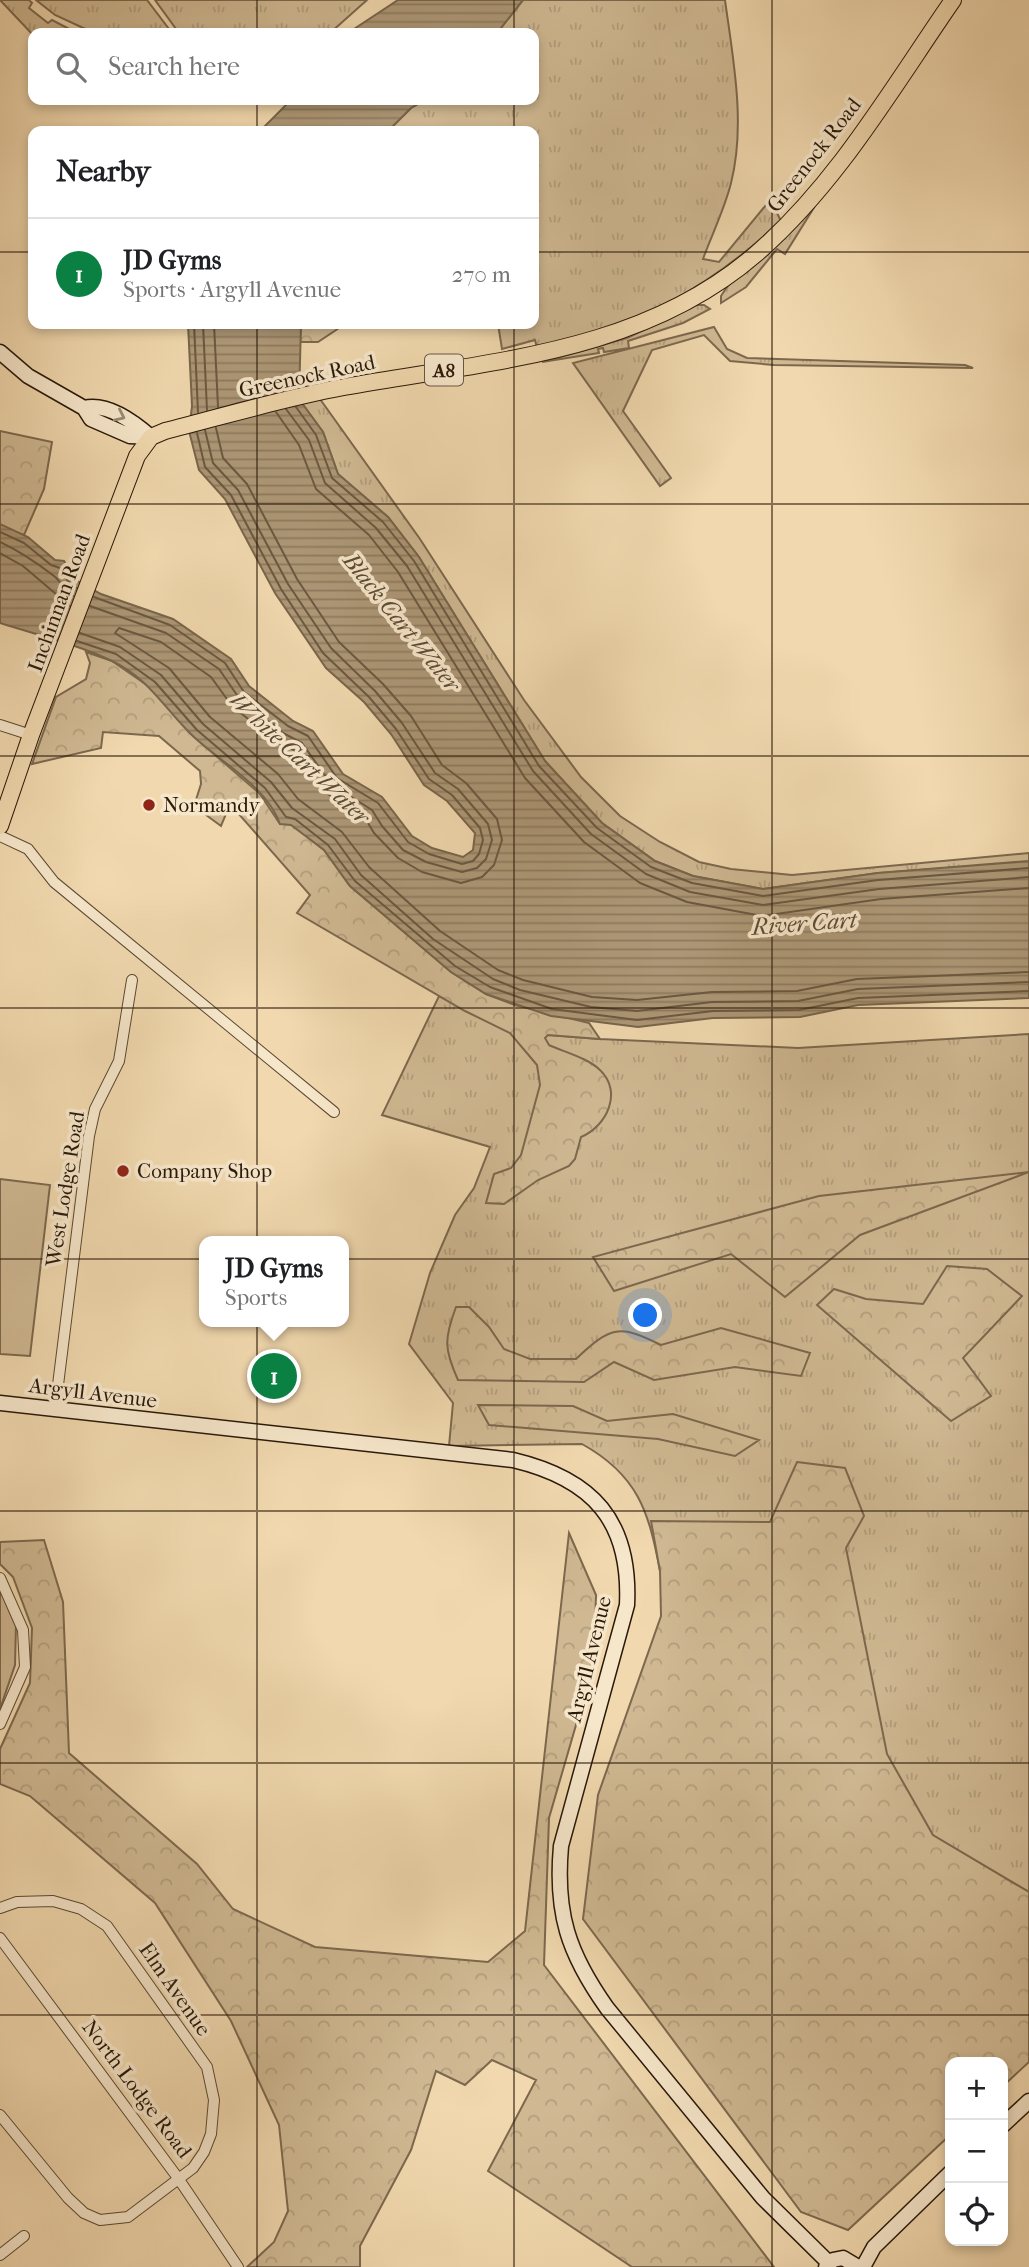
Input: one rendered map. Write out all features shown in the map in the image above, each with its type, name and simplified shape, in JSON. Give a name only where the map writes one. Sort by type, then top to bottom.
[{"type":"main road","name":"Greenock Road","points":[[151,437],[171,429],[318,392],[592,342],[642,325],[708,290],[755,255],[801,212],[844,158],[953,0]]},
{"type":"main road","name":"Inchinnan Road","points":[[0,827],[31,735],[98,556],[137,456],[151,437]]},
{"type":"street","points":[[0,352],[28,376],[84,408],[96,405],[103,408],[136,423],[151,437]]},
{"type":"street","points":[[0,725],[31,735]]},
{"type":"street","points":[[0,836],[28,849],[54,882],[334,1112]]},
{"type":"street","name":"West Lodge Road","points":[[55,1409],[89,1136],[95,1109],[118,1061],[132,980]]},
{"type":"street","name":"Argyll Avenue","points":[[0,1403],[513,1460],[560,1474],[579,1485],[608,1516],[622,1545],[629,1576],[627,1605],[561,1846],[558,1881],[560,1911],[571,1948],[586,1978],[607,2008],[764,2198],[827,2265]]},
{"type":"street","points":[[0,1578],[23,1630],[25,1667],[0,1724]]},
{"type":"street","name":"Elm Avenue","points":[[0,1908],[17,1902],[44,1900],[96,1916],[107,1926],[207,2067],[214,2100],[211,2134],[204,2152],[193,2168],[128,2217],[100,2220],[84,2213],[68,2198],[0,2115]]},
{"type":"street","name":"North Lodge Road","points":[[0,1938],[178,2178],[237,2267]]},
{"type":"street","points":[[1008,2120],[1029,2101]]},
{"type":"street","points":[[827,2265],[838,2258],[857,2264],[945,2178]]},
{"type":"street","points":[[0,2255],[24,2236]]},
{"type":"green space","points":[[0,0],[29,0],[32,3],[29,8],[48,23],[52,20],[67,28],[28,30]]},
{"type":"green space","points":[[36,0],[147,0],[168,28],[83,28],[55,15]]},
{"type":"green space","points":[[155,0],[367,0],[336,28],[175,28]]},
{"type":"green space","points":[[523,0],[725,0],[737,92],[738,138],[728,192],[703,259],[719,262],[766,205],[777,213],[781,221],[725,267],[664,305],[599,332],[537,348],[535,340],[502,349],[499,329],[539,329],[539,126],[393,126],[416,105],[539,105],[539,28],[501,28]]},
{"type":"green space","points":[[815,206],[785,254],[777,249],[746,287],[721,303],[721,296],[729,284],[773,249]]},
{"type":"green space","points":[[696,305],[704,305],[710,309],[683,323],[628,341],[629,348],[604,352],[603,348],[598,349],[599,353],[542,362],[627,338]]},
{"type":"green space","points":[[714,327],[727,349],[747,358],[965,365],[973,368],[774,365],[730,361],[704,335],[652,350],[623,411],[671,478],[660,486],[573,363]]},
{"type":"green space","points":[[301,329],[338,329],[318,342],[300,342]]},
{"type":"green space","points":[[320,399],[420,539],[524,700],[581,777],[620,816],[660,842],[699,862],[731,869],[792,875],[1029,853],[1029,862],[878,873],[763,889],[693,876],[655,861],[602,823],[545,761],[419,557],[388,517],[338,474],[323,432],[301,402]]},
{"type":"green space","points":[[0,431],[52,442],[44,489],[24,535],[0,527]]},
{"type":"green space","points":[[86,652],[112,661],[151,688],[192,735],[260,794],[280,824],[291,824],[324,850],[350,886],[451,972],[486,994],[515,1005],[589,1023],[600,1039],[548,1035],[545,1038],[549,1045],[595,1066],[607,1079],[610,1088],[611,1098],[605,1117],[581,1137],[575,1159],[569,1166],[538,1180],[504,1204],[486,1203],[494,1174],[511,1168],[521,1155],[540,1085],[537,1065],[510,1033],[465,1011],[297,913],[310,895],[230,804],[221,826],[194,806],[201,784],[200,771],[159,736],[103,732],[101,748],[32,764],[56,697],[86,679],[90,663]]},
{"type":"green space","points":[[439,996],[510,1032],[600,1039],[798,1048],[1029,1034],[1029,1918],[892,1866],[660,1571],[651,1531],[638,1497],[628,1482],[601,1456],[582,1444],[449,1446],[453,1403],[409,1344],[430,1273],[455,1215],[474,1188],[490,1147],[382,1115]]},
{"type":"green space","points":[[1029,1172],[860,1235],[785,1297],[731,1254],[614,1291],[593,1257],[819,1196]]},
{"type":"green space","points":[[0,1179],[50,1185],[30,1356],[0,1354]]},
{"type":"green space","points":[[947,1266],[987,1269],[1022,1296],[963,1358],[991,1396],[951,1421],[817,1305],[834,1289],[866,1299],[923,1304]]},
{"type":"green space","points":[[456,1307],[469,1307],[489,1327],[504,1349],[530,1359],[576,1359],[598,1340],[616,1332],[625,1331],[661,1345],[721,1328],[810,1353],[801,1376],[735,1367],[654,1380],[614,1362],[584,1382],[458,1380],[447,1344]]},
{"type":"green space","points":[[478,1405],[573,1406],[607,1421],[673,1414],[759,1440],[735,1456],[658,1439],[489,1425]]},
{"type":"green space","points":[[797,1462],[845,1468],[864,1516],[846,1548],[887,1754],[933,1835],[1029,1892],[1029,2062],[1008,2081],[1008,2057],[945,2057],[945,2140],[848,2230],[801,2212],[583,1919],[598,1795],[661,1616],[660,1571],[651,1521],[770,1522]]},
{"type":"green space","points":[[569,1533],[596,1595],[594,1663],[549,1818],[544,1965],[774,2267],[632,2267],[488,2171],[536,2080],[492,2060],[465,2085],[436,2071],[411,2150],[360,2246],[360,2267],[247,2267],[274,2242],[288,2211],[279,2125],[231,2021],[155,1903],[30,1796],[0,1784],[0,1749],[30,1683],[32,1628],[13,1577],[0,1564],[0,1542],[44,1540],[63,1602],[69,1753],[197,1864],[233,1909],[315,1947],[488,1962],[525,1931]]},
{"type":"green space","points":[[0,1585],[16,1624],[15,1665],[0,1709]]},
{"type":"water","points":[[398,0],[523,0],[501,28],[356,28]]},
{"type":"water","points":[[286,105],[416,105],[393,126],[265,126]]},
{"type":"water","points":[[188,329],[301,329],[299,399],[323,432],[338,474],[388,517],[419,557],[545,761],[602,823],[655,861],[693,876],[763,889],[878,873],[1029,861],[1029,998],[858,1005],[800,1017],[713,1018],[638,1027],[551,1016],[486,994],[451,972],[350,886],[324,850],[291,825],[280,824],[265,798],[243,776],[194,737],[137,677],[112,661],[85,650],[0,623],[0,524],[28,537],[55,560],[64,561],[74,579],[101,594],[173,619],[231,659],[249,686],[293,721],[313,731],[343,774],[382,797],[412,836],[432,848],[463,857],[473,850],[475,833],[447,801],[424,785],[391,734],[364,702],[326,668],[275,593],[225,499],[199,470],[189,431],[192,406]]},
{"type":"place","name":"Normandy","points":[[149,805]]},
{"type":"place","name":"Company Shop","points":[[123,1171]]},
{"type":"place","name":"JD Gyms","points":[[274,1376]]},
{"type":"water label","name":"Black Cart Water","points":[[402,622]]},
{"type":"water label","name":"White Cart Water","points":[[300,758]]},
{"type":"water label","name":"River Cart","points":[[804,923]]}]
